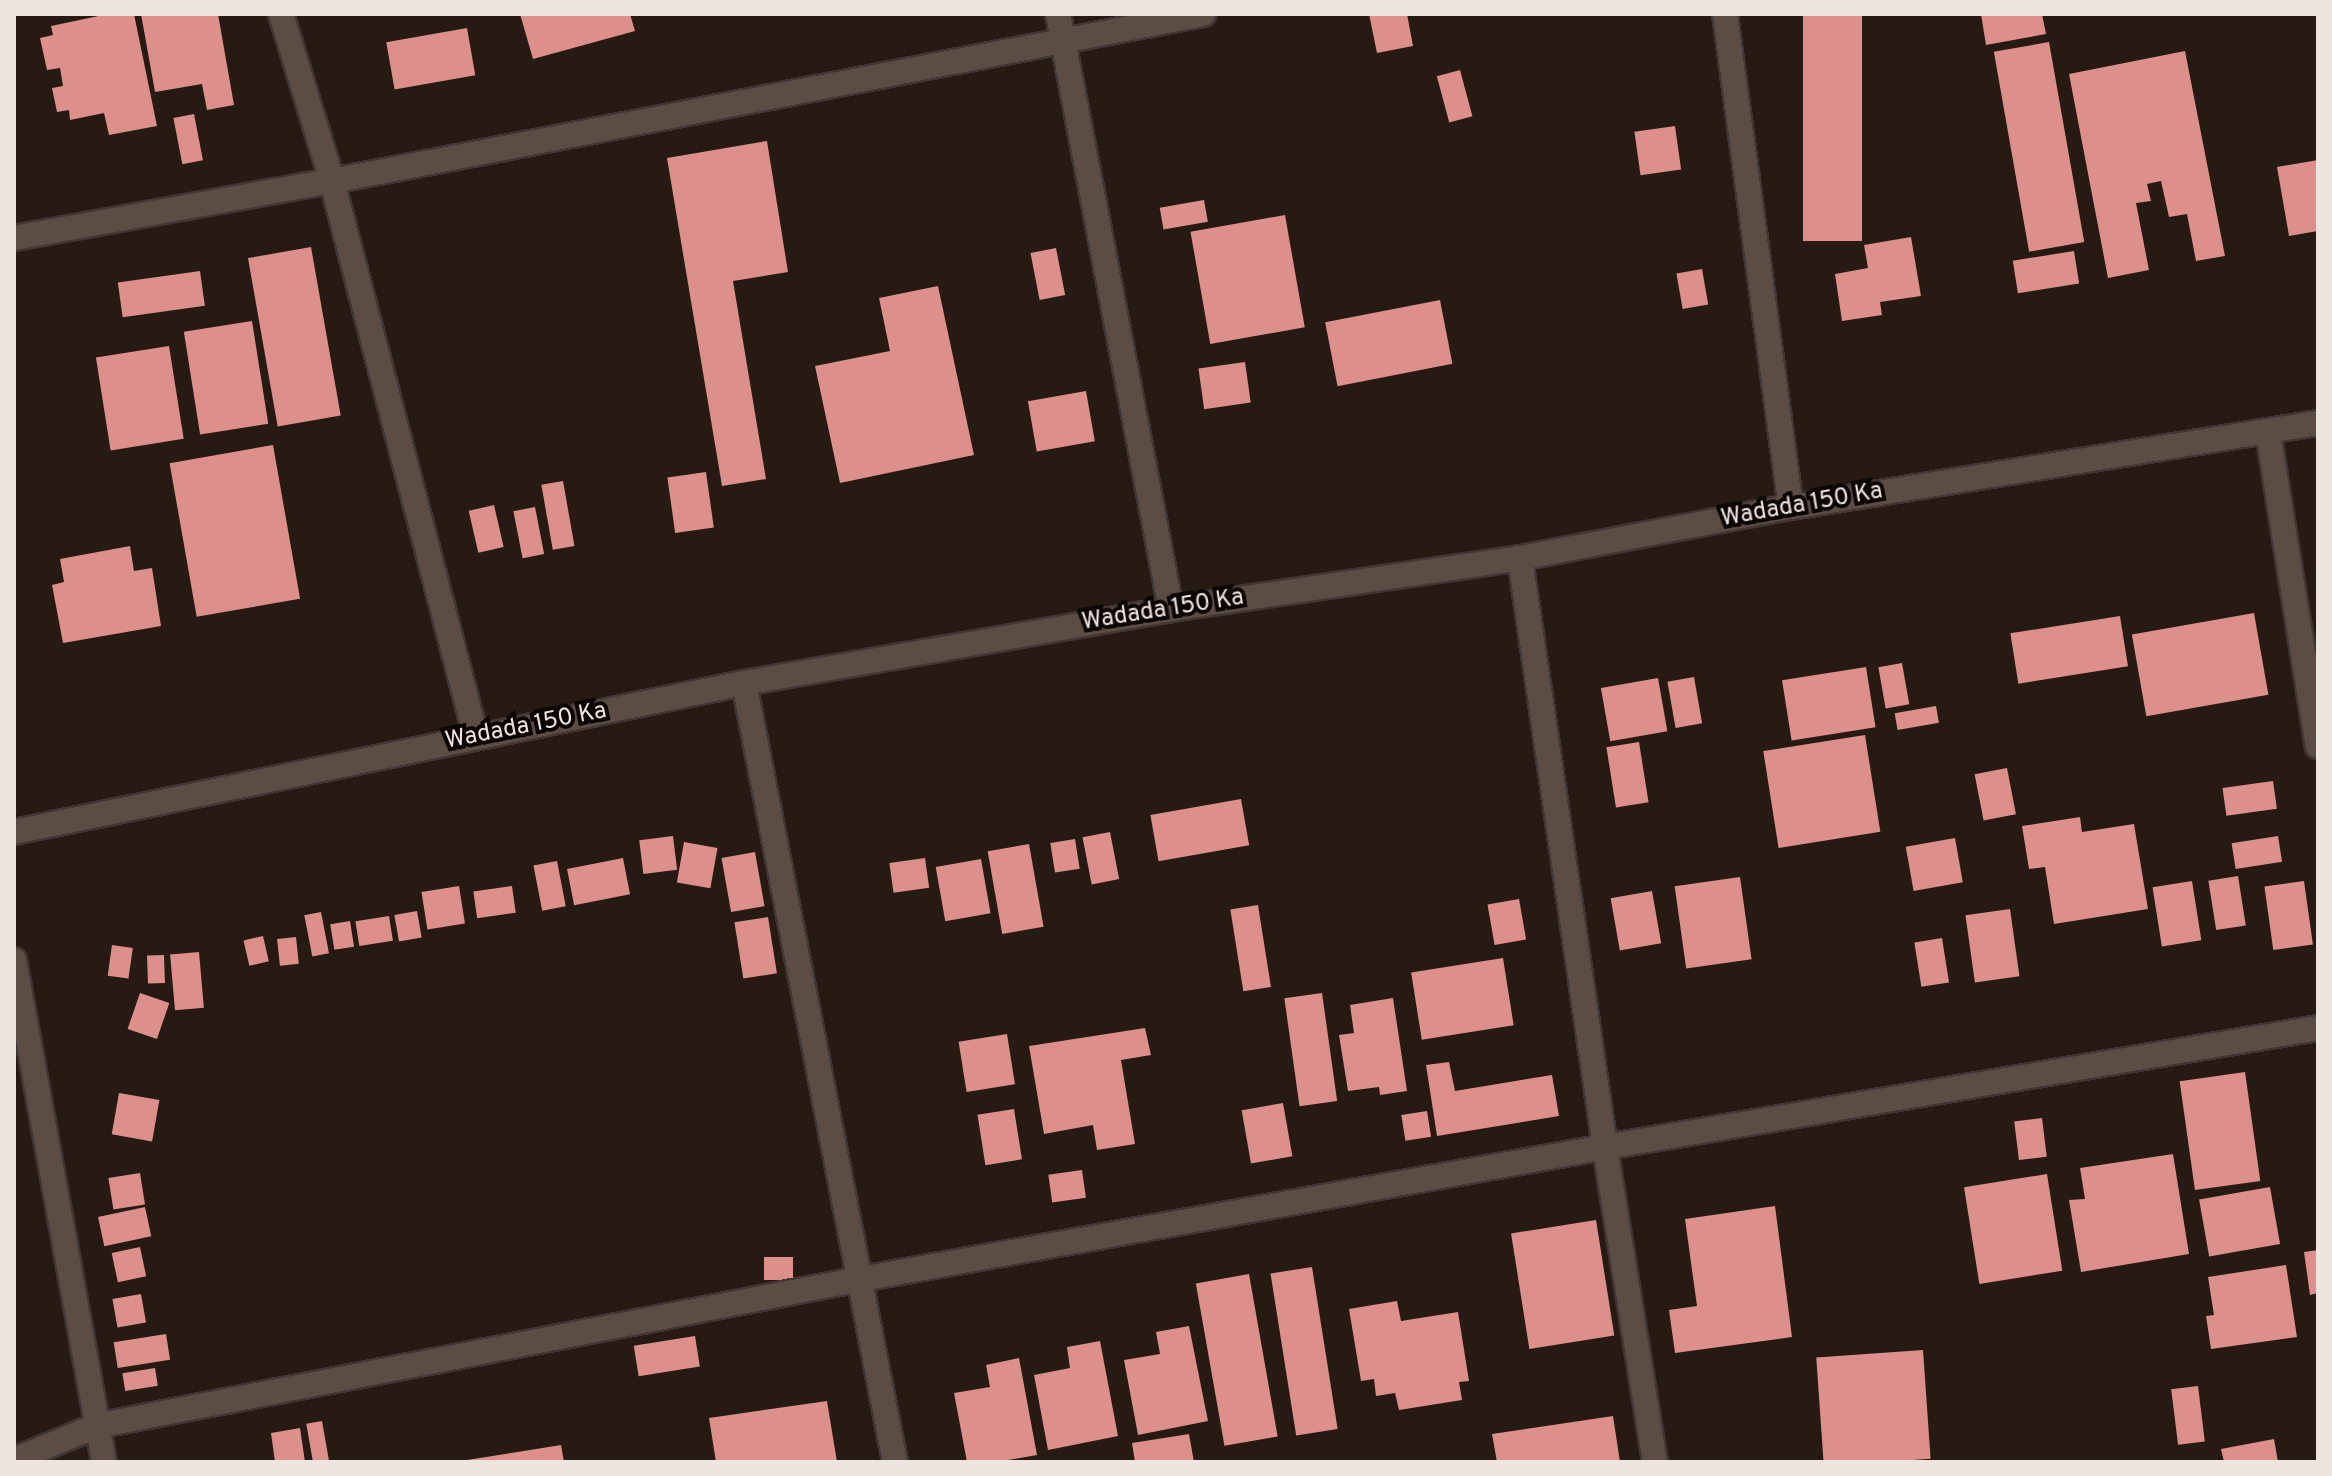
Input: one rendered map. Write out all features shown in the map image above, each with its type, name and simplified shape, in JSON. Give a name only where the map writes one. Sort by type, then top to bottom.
[{"type":"street","points":[[281,14],[332,181],[476,737]]},
{"type":"street","points":[[1058,14],[1171,609]]},
{"type":"street","points":[[14,238],[332,181],[1203,14]]},
{"type":"street","points":[[1725,14],[1791,507]]},
{"type":"street","name":"Wadada 150 Ka","points":[[14,832],[744,683],[1171,609],[1520,558],[1791,507],[2318,423]]},
{"type":"street","points":[[2268,432],[2318,746]]},
{"type":"street","points":[[1520,558],[1605,1147],[1655,1462]]},
{"type":"street","points":[[744,683],[895,1462]]},
{"type":"street","points":[[14,960],[104,1462]]},
{"type":"street","points":[[14,1460],[96,1426],[861,1279],[1605,1147],[2318,1028]]},
{"type":"building","points":[[108,14],[134,14],[157,126],[109,135],[104,113],[70,120],[69,110],[57,112],[52,88],[63,86],[60,68],[47,70],[40,38],[53,35],[51,26]]},
{"type":"building","points":[[141,14],[218,14],[234,105],[207,110],[202,84],[155,92]]},
{"type":"building","points":[[520,14],[630,14],[635,31],[533,59]]},
{"type":"building","points":[[1369,14],[1407,14],[1413,46],[1377,53]]},
{"type":"building","points":[[1803,14],[1862,14],[1862,241],[1803,241]]},
{"type":"building","points":[[1981,14],[2042,14],[2046,34],[1986,45]]},
{"type":"building","points":[[467,28],[475,75],[395,90],[386,42]]},
{"type":"building","points":[[2049,42],[2084,242],[2029,252],[1994,52]]},
{"type":"building","points":[[2185,51],[2225,256],[2196,261],[2187,214],[2169,217],[2161,181],[2147,184],[2151,201],[2136,203],[2149,270],[2108,278],[2069,74]]},
{"type":"building","points":[[1460,70],[1472,116],[1449,123],[1437,76]]},
{"type":"building","points":[[194,114],[203,160],[182,164],[173,118]]},
{"type":"building","points":[[1675,126],[1681,170],[1641,175],[1634,132]]},
{"type":"building","points":[[767,141],[788,272],[733,281],[766,479],[722,486],[667,158]]},
{"type":"building","points":[[2318,160],[2318,231],[2289,236],[2277,167]]},
{"type":"building","points":[[1204,200],[1208,222],[1164,229],[1160,208]]},
{"type":"building","points":[[1285,215],[1305,327],[1210,344],[1190,232]]},
{"type":"building","points":[[1911,237],[1921,296],[1880,302],[1882,315],[1842,321],[1835,274],[1868,268],[1864,245]]},
{"type":"building","points":[[311,247],[341,415],[278,427],[248,258]]},
{"type":"building","points":[[1056,248],[1065,295],[1040,300],[1030,253]]},
{"type":"building","points":[[2074,251],[2079,284],[2018,293],[2013,261]]},
{"type":"building","points":[[1702,269],[1708,304],[1683,309],[1676,274]]},
{"type":"building","points":[[200,271],[205,306],[123,317],[118,283]]},
{"type":"building","points":[[938,286],[974,455],[840,483],[815,366],[890,351],[879,298]]},
{"type":"building","points":[[1440,300],[1452,364],[1338,386],[1325,322]]},
{"type":"building","points":[[252,321],[268,424],[200,435],[184,332]]},
{"type":"building","points":[[169,346],[184,439],[111,450],[96,358]]},
{"type":"building","points":[[1245,362],[1251,403],[1204,409],[1198,369]]},
{"type":"building","points":[[1086,391],[1095,441],[1037,451],[1028,401]]},
{"type":"building","points":[[273,445],[300,599],[197,617],[170,463]]},
{"type":"building","points":[[706,472],[714,527],[675,533],[667,477]]},
{"type":"building","points":[[563,481],[574,546],[553,550],[541,485]]},
{"type":"building","points":[[494,505],[504,547],[478,553],[469,511]]},
{"type":"building","points":[[535,507],[544,554],[523,558],[513,511]]},
{"type":"building","points":[[130,546],[134,571],[152,568],[161,626],[63,643],[52,585],[64,582],[60,559]]},
{"type":"building","points":[[2254,613],[2268,695],[2146,716],[2132,635]]},
{"type":"building","points":[[2120,616],[2128,666],[2018,684],[2010,633]]},
{"type":"building","points":[[1902,663],[1909,704],[1886,709],[1878,667]]},
{"type":"building","points":[[1866,667],[1876,727],[1792,741],[1782,680]]},
{"type":"building","points":[[1694,677],[1702,723],[1676,728],[1667,682]]},
{"type":"building","points":[[1658,678],[1667,731],[1610,741],[1601,688]]},
{"type":"building","points":[[1936,706],[1939,723],[1898,730],[1895,713]]},
{"type":"building","points":[[1865,735],[1880,832],[1779,848],[1763,751]]},
{"type":"building","points":[[1639,742],[1649,802],[1616,807],[1606,747]]},
{"type":"building","points":[[2007,768],[2016,814],[1984,820],[1975,774]]},
{"type":"building","points":[[2273,781],[2277,809],[2226,816],[2222,788]]},
{"type":"building","points":[[1241,799],[1249,845],[1159,861],[1150,815]]},
{"type":"building","points":[[2080,817],[2082,832],[2134,824],[2148,909],[2054,924],[2045,867],[2029,869],[2022,826]]},
{"type":"building","points":[[1110,832],[1119,879],[1092,884],[1083,837]]},
{"type":"building","points":[[673,836],[677,870],[643,874],[639,840]]},
{"type":"building","points":[[2278,836],[2282,862],[2236,869],[2232,843]]},
{"type":"building","points":[[1955,838],[1963,882],[1914,891],[1906,847]]},
{"type":"building","points":[[1075,839],[1080,869],[1055,873],[1050,843]]},
{"type":"building","points":[[684,842],[717,848],[710,888],[677,882]]},
{"type":"building","points":[[1029,844],[1044,927],[1002,934],[988,851]]},
{"type":"building","points":[[755,852],[765,906],[731,912],[722,858]]},
{"type":"building","points":[[623,858],[630,894],[574,905],[567,869]]},
{"type":"building","points":[[925,858],[929,888],[894,893],[889,863]]},
{"type":"building","points":[[981,859],[991,913],[945,921],[936,867]]},
{"type":"building","points":[[557,861],[566,906],[542,911],[533,866]]},
{"type":"building","points":[[2238,876],[2246,925],[2216,930],[2208,881]]},
{"type":"building","points":[[1740,877],[1752,959],[1686,968],[1675,886]]},
{"type":"building","points":[[2192,881],[2201,940],[2162,947],[2152,887]]},
{"type":"building","points":[[2304,881],[2313,944],[2273,950],[2264,887]]},
{"type":"building","points":[[459,886],[465,924],[427,929],[421,892]]},
{"type":"building","points":[[512,886],[516,913],[477,918],[473,891]]},
{"type":"building","points":[[1652,891],[1661,943],[1620,950],[1611,898]]},
{"type":"building","points":[[1519,899],[1526,939],[1495,945],[1487,905]]},
{"type":"building","points":[[1258,905],[1271,987],[1243,991],[1230,909]]},
{"type":"building","points":[[2010,909],[2019,976],[1975,983],[1965,915]]},
{"type":"building","points":[[417,911],[422,938],[399,942],[394,915]]},
{"type":"building","points":[[321,912],[329,953],[312,956],[304,915]]},
{"type":"building","points":[[389,916],[393,941],[359,946],[355,921]]},
{"type":"building","points":[[768,917],[777,973],[743,979],[734,922]]},
{"type":"building","points":[[350,921],[354,947],[334,950],[330,924]]},
{"type":"building","points":[[263,936],[269,961],[249,966],[244,940]]},
{"type":"building","points":[[296,937],[299,964],[280,966],[277,939]]},
{"type":"building","points":[[1942,938],[1949,982],[1921,987],[1914,942]]},
{"type":"building","points":[[112,945],[133,948],[128,979],[108,976]]},
{"type":"building","points":[[199,952],[204,1008],[175,1010],[170,955]]},
{"type":"building","points":[[164,955],[165,983],[148,984],[147,956]]},
{"type":"building","points":[[1503,958],[1514,1025],[1422,1040],[1411,973]]},
{"type":"building","points":[[140,993],[169,1003],[157,1039],[128,1029]]},
{"type":"building","points":[[1322,993],[1337,1101],[1300,1106],[1284,998]]},
{"type":"building","points":[[1393,998],[1407,1091],[1380,1095],[1379,1087],[1348,1091],[1339,1035],[1354,1033],[1350,1005]]},
{"type":"building","points":[[1145,1028],[1151,1055],[1121,1060],[1135,1144],[1097,1150],[1093,1125],[1044,1134],[1029,1046]]},
{"type":"building","points":[[1007,1034],[1015,1084],[967,1092],[959,1042]]},
{"type":"building","points":[[1449,1062],[1455,1091],[1552,1075],[1559,1116],[1437,1136],[1426,1065]]},
{"type":"building","points":[[2245,1072],[2260,1181],[2195,1190],[2180,1081]]},
{"type":"building","points":[[119,1093],[159,1100],[152,1141],[112,1134]]},
{"type":"building","points":[[1283,1103],[1292,1156],[1251,1163],[1242,1110]]},
{"type":"building","points":[[1014,1109],[1022,1159],[985,1165],[977,1115]]},
{"type":"building","points":[[1427,1111],[1431,1137],[1405,1141],[1401,1115]]},
{"type":"building","points":[[2042,1118],[2047,1157],[2019,1160],[2014,1121]]},
{"type":"building","points":[[2173,1154],[2189,1254],[2081,1272],[2069,1200],[2085,1199],[2080,1168]]},
{"type":"building","points":[[1082,1170],[1086,1198],[1052,1202],[1048,1175]]},
{"type":"building","points":[[140,1173],[145,1205],[113,1210],[108,1178]]},
{"type":"building","points":[[2047,1174],[2062,1271],[1979,1284],[1964,1187]]},
{"type":"building","points":[[2270,1187],[2280,1244],[2209,1257],[2199,1200]]},
{"type":"building","points":[[1775,1206],[1792,1337],[1675,1353],[1669,1310],[1697,1306],[1685,1219]]},
{"type":"building","points":[[145,1207],[151,1236],[104,1246],[98,1217]]},
{"type":"building","points":[[1596,1220],[1614,1336],[1529,1349],[1511,1233]]},
{"type":"building","points":[[140,1247],[146,1276],[118,1282],[112,1253]]},
{"type":"building","points":[[2318,1250],[2318,1293],[2310,1295],[2304,1252]]},
{"type":"building","points":[[764,1257],[793,1257],[793,1280],[764,1280]]},
{"type":"building","points":[[2286,1265],[2297,1337],[2211,1349],[2206,1316],[2214,1315],[2208,1277]]},
{"type":"building","points":[[1312,1267],[1338,1429],[1296,1436],[1271,1274]]},
{"type":"building","points":[[1249,1274],[1278,1436],[1224,1446],[1196,1283]]},
{"type":"building","points":[[141,1294],[146,1323],[117,1328],[112,1299]]},
{"type":"building","points":[[1397,1301],[1401,1321],[1458,1312],[1469,1381],[1459,1382],[1462,1400],[1399,1410],[1395,1393],[1376,1396],[1374,1379],[1361,1381],[1349,1309]]},
{"type":"building","points":[[1189,1326],[1208,1421],[1138,1435],[1124,1360],[1160,1354],[1156,1332]]},
{"type":"building","points":[[166,1334],[170,1360],[118,1368],[114,1342]]},
{"type":"building","points":[[695,1336],[700,1367],[639,1376],[634,1346]]},
{"type":"building","points":[[1100,1341],[1118,1436],[1048,1450],[1034,1375],[1070,1368],[1067,1347]]},
{"type":"building","points":[[1923,1350],[1931,1459],[1824,1462],[1816,1357]]},
{"type":"building","points":[[1019,1358],[1037,1455],[997,1462],[967,1462],[954,1393],[990,1387],[986,1365]]},
{"type":"building","points":[[155,1368],[158,1386],[125,1391],[122,1373]]},
{"type":"building","points":[[2198,1386],[2205,1442],[2178,1445],[2171,1389]]},
{"type":"building","points":[[827,1401],[837,1462],[716,1462],[709,1418]]},
{"type":"building","points":[[1613,1416],[1620,1462],[1497,1462],[1492,1434]]},
{"type":"building","points":[[322,1421],[329,1462],[313,1462],[306,1424]]},
{"type":"building","points":[[300,1428],[305,1462],[275,1462],[271,1433]]},
{"type":"building","points":[[1189,1434],[1194,1462],[1135,1462],[1132,1443]]},
{"type":"building","points":[[2274,1439],[2278,1462],[2224,1462],[2221,1449]]},
{"type":"building","points":[[561,1445],[564,1462],[467,1462],[467,1460]]}]
